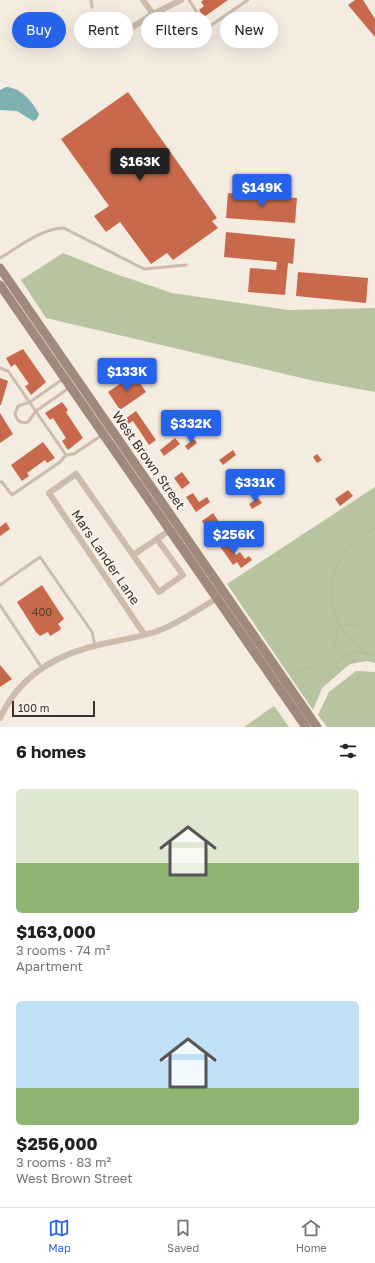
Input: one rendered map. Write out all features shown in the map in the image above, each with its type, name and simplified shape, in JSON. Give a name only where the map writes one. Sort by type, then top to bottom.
[{"type":"main road","name":"West Brown Street","points":[[0,268],[75,383],[88,401],[96,405],[178,525],[256,655],[306,727]]},
{"type":"main road","points":[[0,285],[66,378],[70,376],[75,383]]},
{"type":"main road","name":"West Brown Street","points":[[75,383],[103,434],[170,530],[278,671],[317,727]]},
{"type":"main road","points":[[125,465],[133,460]]},
{"type":"street","points":[[143,0],[152,12]]},
{"type":"street","points":[[157,12],[181,0]]},
{"type":"street","name":"Mars Lander Lane","points":[[133,555],[76,474],[49,493],[144,634]]},
{"type":"street","points":[[157,539],[183,575],[159,592],[133,555],[170,530]]},
{"type":"street","points":[[0,718],[2,707],[34,673],[42,668],[57,660],[96,646],[158,630],[221,595]]},
{"type":"lane","points":[[91,0],[92,7]]},
{"type":"lane","points":[[189,0],[197,12]]},
{"type":"lane","points":[[212,25],[248,0]]},
{"type":"lane","points":[[0,258],[44,233],[55,228],[64,228],[144,269],[186,265]]},
{"type":"lane","points":[[0,368],[8,371],[66,455]]},
{"type":"lane","points":[[66,378],[30,402],[20,404],[16,408],[15,414],[17,420],[28,422],[36,411],[75,383]]},
{"type":"lane","points":[[0,482],[2,482],[12,495],[60,462],[66,455],[74,454],[103,434]]},
{"type":"lane","points":[[170,530],[178,525]]},
{"type":"lane","points":[[0,584],[40,557],[92,632],[96,646]]},
{"type":"lane","points":[[0,605],[42,668]]},
{"type":"lane","points":[[256,655],[265,660],[274,673],[278,671]]},
{"type":"path","points":[[369,654],[352,641],[341,626],[332,601],[334,570],[342,556],[353,543],[375,528]]},
{"type":"path","points":[[336,628],[351,624],[360,627]]},
{"type":"path","points":[[297,672],[317,663],[331,651],[336,642],[335,625]]},
{"type":"path","points":[[302,695],[322,680],[343,656],[354,652],[375,656]]},
{"type":"green space","points":[[63,253],[113,273],[172,293],[288,310],[375,308],[375,392],[310,380],[46,318],[21,280]]},
{"type":"green space","points":[[375,487],[375,663],[367,661],[350,664],[322,688],[313,710],[227,584]]},
{"type":"green space","points":[[356,671],[375,672],[375,727],[327,727],[318,715],[329,692]]},
{"type":"green space","points":[[274,706],[289,727],[244,727]]},
{"type":"water","points":[[6,87],[21,92],[30,100],[39,114],[37,119],[33,121],[17,111],[0,110],[0,90]]},
{"type":"building","points":[[203,0],[228,0],[211,12],[200,12],[199,10],[204,6],[201,2]]},
{"type":"building","points":[[355,0],[363,0],[375,19],[375,37],[348,5]]},
{"type":"building","points":[[128,92],[217,218],[212,221],[218,228],[173,260],[167,253],[151,264],[120,222],[106,232],[94,216],[109,206],[61,139]]},
{"type":"building","points":[[228,193],[297,198],[295,223],[226,218]]},
{"type":"building","points":[[226,232],[295,239],[293,264],[288,263],[285,295],[248,292],[250,268],[276,270],[277,262],[224,257]]},
{"type":"building","points":[[298,272],[368,278],[366,303],[296,296]]},
{"type":"building","points":[[23,349],[46,382],[31,395],[25,386],[29,384],[15,364],[11,367],[6,358]]},
{"type":"building","points":[[134,374],[146,392],[120,410],[108,392]]},
{"type":"building","points":[[0,378],[8,381],[1,405],[0,405]]},
{"type":"building","points":[[62,402],[68,410],[66,412],[83,438],[68,450],[62,441],[66,438],[53,418],[50,420],[45,413]]},
{"type":"building","points":[[136,411],[156,440],[149,445],[133,421],[128,424],[125,419]]},
{"type":"building","points":[[0,413],[13,434],[0,443]]},
{"type":"building","points":[[175,438],[180,444],[164,456],[160,450]]},
{"type":"building","points":[[194,439],[197,443],[188,450],[185,446]]},
{"type":"building","points":[[43,442],[55,458],[47,463],[45,460],[27,473],[29,476],[22,481],[11,465]]},
{"type":"building","points":[[233,450],[236,455],[223,465],[219,460]]},
{"type":"building","points":[[317,454],[322,460],[317,463],[313,457]]},
{"type":"building","points":[[182,472],[190,483],[182,489],[174,478]]},
{"type":"building","points":[[348,490],[353,496],[340,506],[335,499]]},
{"type":"building","points":[[193,493],[199,502],[207,497],[210,502],[196,512],[186,497]]},
{"type":"building","points":[[258,498],[262,503],[252,509],[249,504]]},
{"type":"building","points":[[213,513],[221,525],[210,533],[202,521]]},
{"type":"building","points":[[6,522],[10,529],[0,536],[0,527]]},
{"type":"building","points":[[224,522],[230,530],[224,534],[218,527]]},
{"type":"building","points":[[226,540],[236,555],[240,552],[245,559],[249,556],[252,560],[241,568],[237,562],[233,565],[219,545]]},
{"type":"building","points":[[42,585],[64,619],[58,624],[61,628],[60,630],[50,636],[48,632],[40,636],[36,632],[17,602]]},
{"type":"building","points":[[0,665],[12,679],[0,687]]}]
